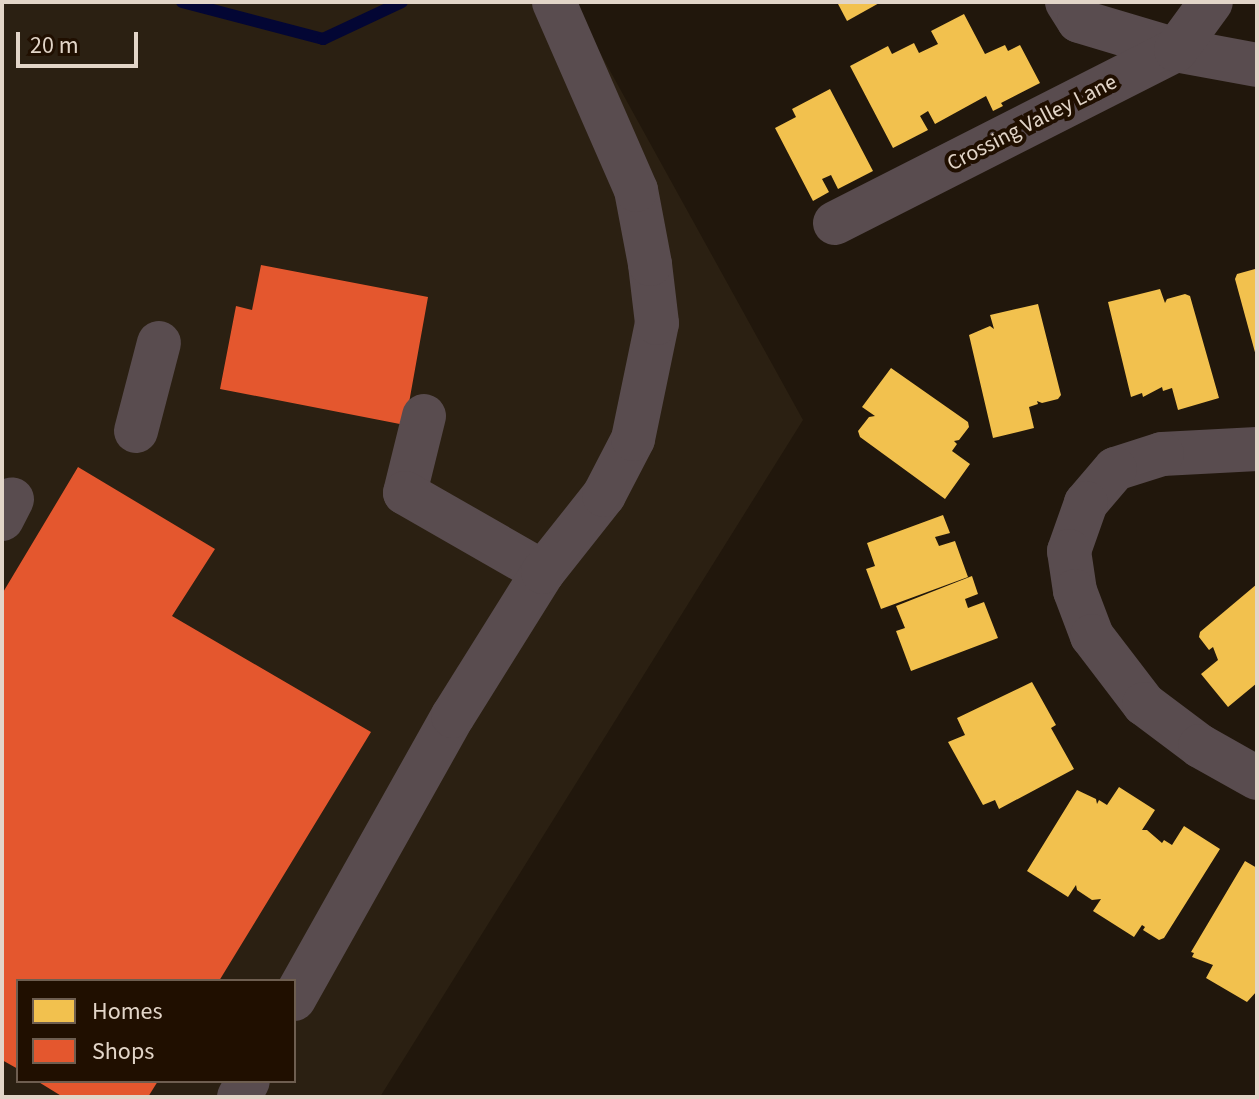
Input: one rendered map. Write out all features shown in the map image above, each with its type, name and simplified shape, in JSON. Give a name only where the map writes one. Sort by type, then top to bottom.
[{"type":"street","points":[[296,995],[453,716],[543,572],[604,495],[633,439],[657,323],[636,190],[554,2]]},
{"type":"street","points":[[1067,2],[1079,21],[1176,50],[1257,65]]},
{"type":"street","name":"Crossing Valley Lane","points":[[835,223],[1176,50],[1211,2]]},
{"type":"street","points":[[136,431],[159,343]]},
{"type":"street","points":[[424,416],[405,493],[543,572]]},
{"type":"street","points":[[1257,449],[1162,454],[1115,469],[1086,503],[1069,551],[1075,591],[1092,636],[1144,704],[1200,746],[1257,778]]},
{"type":"shaded area","points":[[2,2],[572,2],[803,420],[380,1097],[2,1097]]},
{"type":"building: Homes","points":[[837,2],[881,2],[847,21]]},
{"type":"building: Homes","points":[[964,14],[985,54],[1005,45],[1008,51],[1020,45],[1040,83],[1001,103],[1003,106],[993,111],[986,96],[935,124],[928,111],[920,116],[928,130],[893,148],[850,66],[888,46],[892,54],[914,43],[919,53],[938,44],[931,31]]},
{"type":"building: Homes","points":[[830,89],[873,171],[838,189],[831,175],[822,179],[829,192],[813,201],[775,128],[796,117],[792,109]]},
{"type":"building: Homes","points":[[1255,269],[1256,356],[1235,279],[1237,274]]},
{"type":"building: Homes","points":[[1160,289],[1165,303],[1167,299],[1185,294],[1190,296],[1219,398],[1178,410],[1172,388],[1163,391],[1162,387],[1143,397],[1142,393],[1131,397],[1108,302]]},
{"type":"building: Homes","points":[[1038,304],[1061,395],[1058,399],[1042,403],[1037,401],[1038,404],[1029,407],[1034,428],[993,438],[969,335],[990,326],[994,329],[990,315]]},
{"type":"building: Homes","points":[[891,368],[968,422],[969,427],[959,440],[954,441],[957,444],[952,451],[970,464],[945,499],[860,437],[858,431],[869,417],[875,416],[862,407]]},
{"type":"building: Homes","points":[[943,515],[950,533],[935,537],[939,546],[955,541],[968,577],[881,609],[866,569],[875,566],[867,543]]},
{"type":"building: Homes","points":[[972,576],[978,594],[965,599],[968,608],[984,602],[998,638],[911,671],[896,631],[905,628],[896,606]]},
{"type":"building: Homes","points":[[1257,584],[1257,683],[1228,707],[1201,674],[1218,660],[1213,647],[1209,650],[1199,637],[1200,632]]},
{"type":"building: Homes","points":[[1032,682],[1056,725],[1051,728],[1074,769],[999,809],[995,800],[983,805],[948,742],[965,735],[957,718]]},
{"type":"building: Homes","points":[[1119,787],[1155,810],[1142,830],[1147,830],[1162,843],[1164,840],[1172,845],[1184,826],[1220,849],[1164,938],[1159,940],[1143,930],[1145,927],[1142,925],[1134,937],[1093,911],[1101,899],[1092,900],[1077,890],[1076,885],[1068,897],[1027,871],[1077,790],[1096,799],[1097,804],[1099,800],[1107,805]]},
{"type":"building: Homes","points":[[1245,861],[1257,868],[1257,991],[1247,1002],[1206,978],[1213,965],[1192,957],[1194,953],[1191,952]]},
{"type":"building: Shops","points":[[261,265],[428,297],[405,425],[220,389],[236,306],[252,310]]},
{"type":"building: Shops","points":[[78,467],[215,549],[172,616],[371,732],[220,979],[16,979],[16,1068],[2,1060],[2,594]]},
{"type":"building: Shops","points":[[40,1083],[157,1083],[148,1097],[63,1097]]},
{"type":"waterway","points":[[182,2],[323,39],[402,2]]}]
